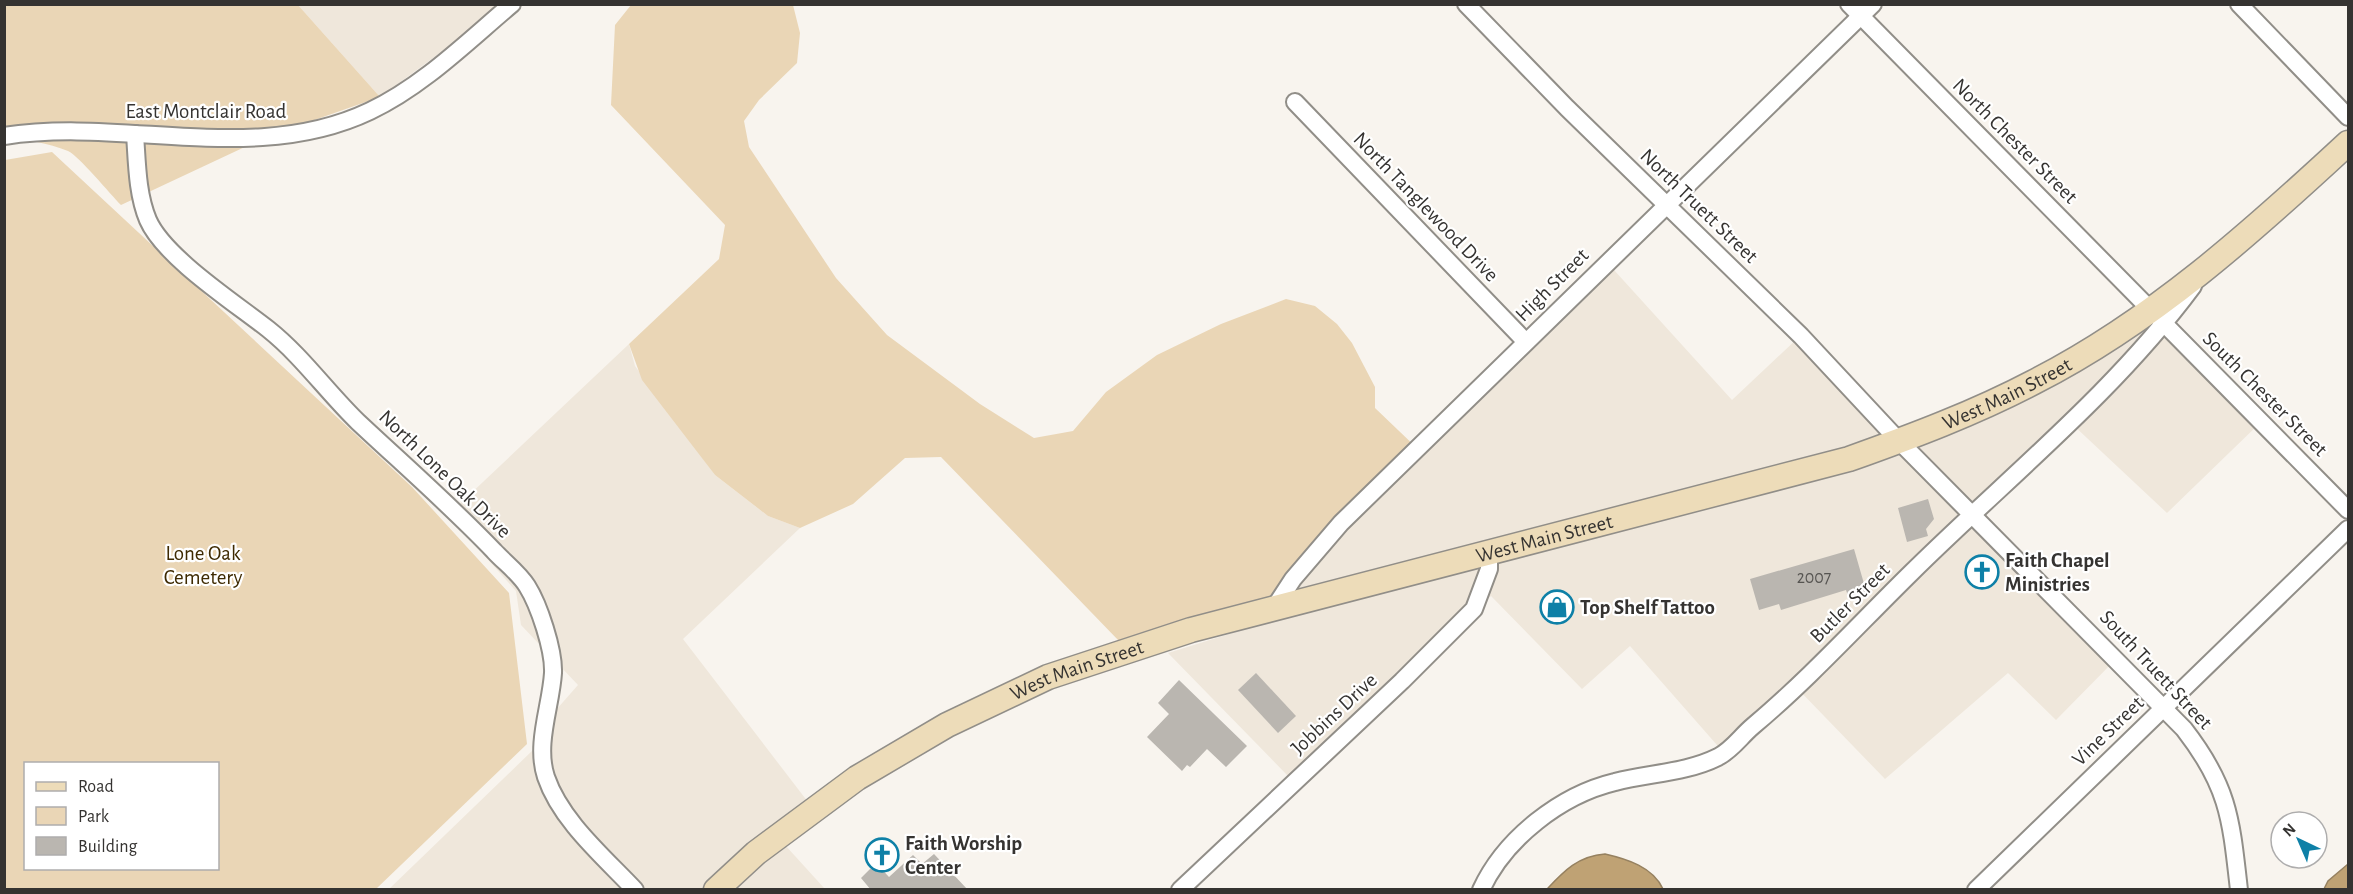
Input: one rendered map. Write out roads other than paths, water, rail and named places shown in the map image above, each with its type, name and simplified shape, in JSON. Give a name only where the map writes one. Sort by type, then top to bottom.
[{"type":"main road","name":"West Main Street","points":[[716,890],[756,853],[857,778],[947,725],[1048,677],[1155,640],[1849,459],[1899,441],[2034,382],[2158,316],[2204,270],[2252,232],[2349,143]]},
{"type":"street","name":"East Montclair Road","points":[[4,136],[32,132],[70,131],[135,135],[280,137],[341,123],[399,94],[512,4]]},
{"type":"street","name":"North Truett Street","points":[[1466,4],[1801,336],[1899,441]]},
{"type":"street","points":[[2239,4],[2349,117]]},
{"type":"street","name":"High Street","points":[[1274,608],[1293,579],[1341,523],[1666,204],[1861,8]]},
{"type":"street","name":"North Chester Street","points":[[1861,8],[2158,316]]},
{"type":"street","name":"North Tanglewood Drive","points":[[1295,102],[1526,342]]},
{"type":"street","name":"North Lone Oak Drive","points":[[135,135],[143,205],[149,222],[158,234],[177,255],[220,294],[277,338],[318,377],[355,419],[470,525],[527,586],[545,630],[553,670],[542,753],[546,776],[553,793],[574,822],[635,890]]},
{"type":"street","name":"South Chester Street","points":[[2158,316],[2349,510]]},
{"type":"street","name":"Butler Street","points":[[1481,890],[1498,862],[1515,842],[1535,823],[1563,804],[1614,782],[1691,767],[1716,758],[1735,747],[1748,730],[1785,699],[1912,571],[2075,417],[2158,316]]},
{"type":"street","name":"South Truett Street","points":[[1899,441],[2164,708],[2206,758],[2219,782],[2227,806],[2239,890]]},
{"type":"street","name":"Vine Street","points":[[1976,890],[2349,529]]},
{"type":"street","name":"Jobbins Drive","points":[[1182,889],[1402,681],[1474,609],[1489,569],[1489,554]]},
{"type":"place","name":"Faith Chapel Ministries","points":[[1982,572]]},
{"type":"place","name":"Top Shelf Tattoo","points":[[1557,607]]},
{"type":"place","name":"Faith Worship Center","points":[[882,855]]},
{"type":"park label","name":"Lone Oak Cemetery","points":[[203,565]]}]
